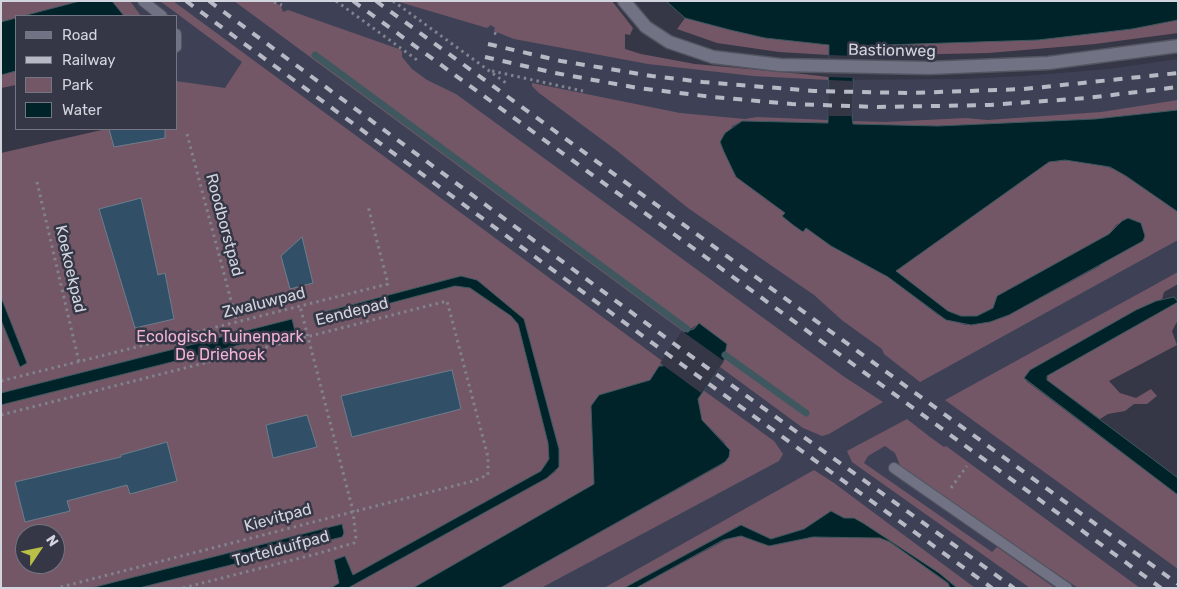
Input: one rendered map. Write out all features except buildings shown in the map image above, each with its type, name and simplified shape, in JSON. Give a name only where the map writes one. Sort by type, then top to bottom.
[{"type":"street","name":"Bastionweg","points":[[624,1],[646,27],[669,42],[713,57],[780,65],[929,68],[1048,63],[1178,46]]},
{"type":"lane","points":[[143,1],[161,15]]},
{"type":"lane","points":[[894,468],[1067,588]]},
{"type":"path","points":[[336,1],[417,60]]},
{"type":"path","points":[[393,1],[506,83]]},
{"type":"path","points":[[274,2],[282,4]]},
{"type":"path","points":[[494,33],[500,34]]},
{"type":"path","points":[[492,71],[583,91]]},
{"type":"path","name":"Roodborstpad","points":[[187,134],[237,323]]},
{"type":"path","name":"Koekoekpad","points":[[37,182],[79,362]]},
{"type":"path","name":"Zwaluwpad","points":[[1,381],[388,284],[368,206]]},
{"type":"path","name":"Eendepad","points":[[1,415],[447,301],[488,457]]},
{"type":"path","points":[[300,306],[353,511]]},
{"type":"path","name":"Kievitpad","points":[[57,588],[473,481],[488,475],[488,457]]},
{"type":"path","points":[[955,482],[967,466]]},
{"type":"path","name":"Tortelduifpad","points":[[183,588],[354,543],[357,530],[353,511]]},
{"type":"shaded area","points":[[112,1],[595,1],[625,54],[648,60],[829,80],[964,79],[1024,76],[1109,69],[1178,59],[1178,284],[1164,292],[1162,299],[1026,374],[1178,495],[1178,588],[500,588],[723,464],[178,91],[178,15],[123,15]]},
{"type":"green space","points":[[1,1],[130,1],[140,15],[15,15],[15,85],[1,88]]},
{"type":"green space","name":"Ecologisch Tuinenpark De Driehoek","points":[[160,1],[173,1],[665,363],[659,366],[650,380],[591,406],[595,484],[413,588],[348,588],[547,478],[556,471],[549,447],[549,459],[541,471],[353,576],[335,560],[339,583],[331,588],[1,588],[1,153],[102,130],[178,130],[178,81],[225,88],[242,62]]},
{"type":"green space","points":[[234,1],[272,1],[281,6],[283,12],[288,10],[399,49],[402,51],[402,57],[412,69],[427,80],[456,94],[843,376],[883,402],[829,434],[822,436],[803,428],[720,367],[724,360],[727,344],[699,324],[684,332]]},
{"type":"green space","points":[[396,1],[612,1],[633,28],[630,35],[625,34],[625,49],[641,54],[695,64],[803,74],[828,77],[829,80],[753,76],[648,64],[514,39],[494,31],[495,28],[491,25],[487,28]]},
{"type":"green space","points":[[685,18],[765,38],[830,45],[829,55],[779,52],[717,43],[677,29]]},
{"type":"green space","points":[[1178,20],[1178,33],[1095,44],[989,53],[854,56],[854,46],[1038,40],[1132,29]]},
{"type":"green space","points":[[532,83],[680,113],[745,119],[757,117],[828,120],[828,123],[742,121],[732,126],[724,152],[736,177],[785,213],[783,217],[793,225],[803,231],[806,228],[831,246],[888,277],[938,315],[965,325],[990,322],[1009,315],[1100,266],[1128,218],[1116,225],[1109,234],[997,296],[993,308],[977,316],[961,316],[948,311],[895,271],[1049,162],[1072,160],[1102,165],[1118,171],[1178,212],[1178,240],[920,382],[884,354],[882,349],[843,321],[814,295],[688,208],[616,150],[539,93],[532,86]]},
{"type":"green space","points":[[1178,100],[1178,110],[1095,119],[938,126],[853,124],[852,121],[885,122],[966,118],[987,120],[1101,112]]},
{"type":"green space","points":[[1178,272],[1178,284],[1164,292],[1162,299],[1136,310],[1030,370],[1026,381],[1178,495],[1178,569],[945,400]]},
{"type":"green space","points":[[1178,302],[1178,320],[1172,331],[1177,345],[1109,381],[1120,393],[1136,398],[1151,389],[1157,396],[1147,404],[1134,404],[1125,411],[1108,414],[1100,419],[1047,380],[1048,374]]},
{"type":"green space","points":[[703,390],[774,441],[783,454],[779,461],[541,588],[500,588],[723,464],[725,443],[702,420],[699,413],[698,399]]},
{"type":"green space","points":[[907,419],[1140,588],[1078,588],[901,468],[895,453],[885,446],[868,456],[864,463],[992,552],[997,547],[1055,588],[1030,588],[852,462],[847,451]]},
{"type":"green space","points":[[814,470],[975,588],[957,588],[939,573],[854,518],[844,518],[831,511],[804,529],[770,539],[740,525],[624,588],[604,588]]},
{"type":"green space","points":[[733,536],[741,536],[769,546],[813,537],[880,538],[890,542],[951,586],[950,588],[636,588]]},
{"type":"water","points":[[80,1],[112,1],[123,15],[27,15]]},
{"type":"water","points":[[666,1],[1178,1],[1178,20],[1132,29],[1038,40],[854,46],[852,116],[853,124],[938,126],[1095,119],[1178,110],[1178,212],[1110,167],[1065,160],[1049,162],[896,271],[948,311],[961,316],[977,316],[993,308],[997,296],[1109,234],[1122,221],[1128,218],[1141,223],[1145,236],[1143,241],[1009,315],[990,322],[971,325],[946,320],[888,277],[831,246],[806,228],[803,232],[793,225],[782,216],[785,213],[736,177],[724,152],[720,142],[725,133],[742,121],[828,123],[829,45],[765,38],[685,18]]},
{"type":"water","points":[[15,18],[15,71],[1,75],[1,22]]},
{"type":"water","points":[[461,276],[477,280],[524,319],[559,449],[559,467],[547,478],[348,588],[331,588],[339,583],[334,560],[345,556],[353,575],[541,471],[549,459],[548,443],[518,324],[511,316],[470,288],[455,286],[315,323],[313,315]]},
{"type":"water","points":[[1,297],[27,363],[20,367],[1,320]]},
{"type":"water","points":[[1174,297],[1178,302],[1047,376],[1047,380],[1178,478],[1178,495],[1024,378],[1030,370],[1136,310],[1156,301]]},
{"type":"water","points":[[292,319],[295,331],[1,405],[1,393]]},
{"type":"water","points":[[699,323],[727,344],[724,360],[698,399],[702,420],[730,450],[729,457],[725,462],[500,588],[413,588],[594,484],[591,406],[599,395],[650,380],[659,366],[663,366],[685,331],[694,329]]},
{"type":"water","points":[[831,511],[844,518],[854,518],[863,523],[939,573],[957,588],[950,588],[948,583],[890,542],[880,538],[813,537],[769,546],[741,536],[723,540],[636,588],[624,588],[741,525],[771,539],[804,529]]},
{"type":"water","points":[[342,524],[344,533],[342,537],[139,588],[91,588]]},
{"type":"pier","points":[[829,55],[855,56],[855,78],[828,77]]},
{"type":"pier","points":[[829,80],[853,81],[852,116],[828,116]]},
{"type":"pier","points":[[682,331],[724,361],[701,393],[660,363]]},
{"type":"waterway","points":[[315,55],[687,329]]},
{"type":"waterway","points":[[725,355],[806,413]]},
{"type":"railway","points":[[186,1],[666,353],[992,588]]},
{"type":"railway","points":[[209,1],[673,343],[1014,588]]},
{"type":"railway","points":[[353,1],[1161,588]]},
{"type":"railway","points":[[376,1],[1178,584]]},
{"type":"railway","points":[[488,44],[561,61],[652,76],[814,91],[910,93],[1024,89],[1178,73]]},
{"type":"railway","points":[[485,57],[555,73],[638,88],[792,104],[878,107],[989,105],[1087,98],[1178,87]]}]
